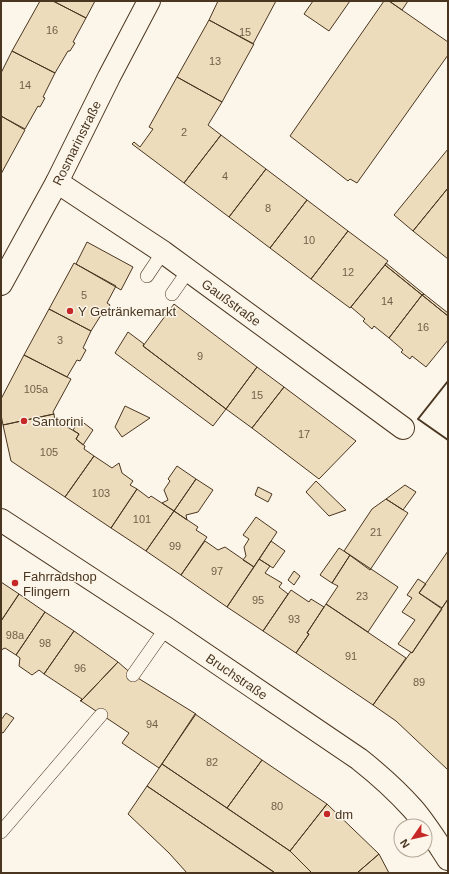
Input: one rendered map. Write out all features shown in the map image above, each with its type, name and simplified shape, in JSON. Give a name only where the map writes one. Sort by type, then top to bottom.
[{"type":"street","name":"Rosmarinstraße","points":[[1,284],[57,182],[109,77],[149,1]]},
{"type":"street","name":"Gaußstraße","points":[[57,182],[163,252],[188,272],[403,428]]},
{"type":"street","name":"Bruchstraße","points":[[1,520],[166,628],[359,759],[376,772],[413,809],[448,859]]},
{"type":"lane","points":[[147,276],[163,252]]},
{"type":"lane","points":[[172,294],[188,272]]},
{"type":"lane","points":[[133,674],[166,628]]},
{"type":"lane","points":[[1,832],[101,715]]},
{"type":"building","points":[[40,1],[53,1],[86,18],[73,42],[75,43],[70,51],[68,51],[55,73],[12,51]]},
{"type":"building","points":[[53,1],[95,1],[86,18]]},
{"type":"building","points":[[218,1],[276,1],[253,44],[209,20]]},
{"type":"building","points":[[313,1],[350,1],[329,31],[304,14]]},
{"type":"building","points":[[384,1],[389,1],[448,42],[448,55],[357,183],[350,179],[348,181],[290,136]]},
{"type":"building","points":[[389,1],[408,1],[402,10]]},
{"type":"building","points":[[209,20],[254,44],[222,102],[177,77]]},
{"type":"building","points":[[12,51],[55,73],[43,97],[45,98],[40,107],[38,106],[25,129],[1,116],[1,73]]},
{"type":"building","points":[[177,77],[222,102],[208,125],[221,135],[184,183],[132,144],[134,142],[140,147],[153,129],[149,127]]},
{"type":"building","points":[[1,116],[25,130],[1,174]]},
{"type":"building","points":[[221,135],[266,169],[229,217],[184,183]]},
{"type":"building","points":[[448,149],[448,188],[413,231],[394,215]]},
{"type":"building","points":[[266,169],[307,200],[270,248],[229,217]]},
{"type":"building","points":[[448,188],[448,259],[413,231]]},
{"type":"building","points":[[307,200],[348,231],[311,279],[270,248]]},
{"type":"building","points":[[348,231],[388,261],[350,308],[311,279]]},
{"type":"building","points":[[87,242],[133,267],[121,290],[76,264]]},
{"type":"building","points":[[74,263],[116,286],[107,303],[110,305],[104,317],[101,315],[91,331],[49,309]]},
{"type":"building","points":[[386,263],[424,294],[422,295],[385,265]]},
{"type":"building","points":[[385,265],[422,295],[389,338],[374,326],[372,329],[363,321],[365,319],[351,307]]},
{"type":"building","points":[[424,294],[448,313],[448,316],[422,295]]},
{"type":"building","points":[[422,295],[448,316],[448,340],[426,367],[412,356],[410,359],[401,352],[403,350],[389,338]]},
{"type":"building","points":[[174,304],[257,367],[226,409],[143,346]]},
{"type":"building","points":[[49,309],[91,331],[83,348],[86,350],[80,361],[77,360],[67,377],[24,355]]},
{"type":"building","points":[[128,332],[144,344],[143,346],[226,409],[213,426],[115,353]]},
{"type":"building","points":[[24,355],[71,379],[53,412],[54,414],[3,425],[1,415],[1,399]]},
{"type":"building","points":[[257,367],[284,387],[252,428],[226,409]]},
{"type":"building","points":[[284,387],[356,441],[319,479],[252,428]]},
{"type":"building","points":[[125,406],[150,418],[122,437],[115,427]]},
{"type":"building","points":[[54,414],[55,422],[60,425],[64,425],[79,434],[76,439],[85,446],[84,449],[94,456],[65,497],[11,461],[3,425]]},
{"type":"building","points":[[80,420],[93,430],[83,445],[76,439],[79,434],[73,430]]},
{"type":"building","points":[[94,456],[112,468],[119,463],[122,473],[133,481],[130,485],[137,489],[111,528],[65,497]]},
{"type":"building","points":[[177,466],[196,479],[174,511],[162,503],[168,500],[164,490],[170,481],[168,479]]},
{"type":"building","points":[[196,479],[213,490],[198,512],[186,515],[187,520],[174,511]]},
{"type":"building","points":[[316,481],[346,510],[329,516],[306,492]]},
{"type":"building","points":[[405,485],[416,492],[403,510],[386,499]]},
{"type":"building","points":[[258,487],[272,494],[268,502],[255,495]]},
{"type":"building","points":[[137,489],[149,498],[151,496],[174,511],[146,551],[111,528]]},
{"type":"building","points":[[386,499],[408,513],[370,570],[344,551],[372,509]]},
{"type":"building","points":[[174,511],[198,527],[196,530],[207,537],[181,575],[146,551]]},
{"type":"building","points":[[256,517],[277,532],[254,567],[243,560],[246,556],[244,547],[249,539],[243,535]]},
{"type":"building","points":[[205,541],[218,550],[225,547],[254,567],[227,607],[181,575]]},
{"type":"building","points":[[271,541],[285,551],[273,568],[259,559]]},
{"type":"building","points":[[339,548],[350,555],[332,583],[320,575]]},
{"type":"building","points":[[448,551],[448,599],[442,608],[419,593]]},
{"type":"building","points":[[350,555],[398,587],[368,632],[326,604],[338,586],[332,583]]},
{"type":"building","points":[[259,559],[270,566],[265,573],[282,583],[279,587],[288,594],[263,631],[227,607]]},
{"type":"building","points":[[294,571],[300,576],[294,585],[288,580]]},
{"type":"building","points":[[418,579],[426,584],[419,593],[442,609],[412,653],[398,644],[415,620],[402,612],[412,598],[407,595]]},
{"type":"building","points":[[1,582],[19,594],[1,621]]},
{"type":"building","points":[[291,590],[309,602],[311,599],[324,607],[307,633],[309,634],[296,653],[263,631]]},
{"type":"building","points":[[19,594],[45,612],[16,655],[5,648],[1,650],[1,621]]},
{"type":"building","points":[[448,599],[448,770],[396,721],[373,705],[411,652],[412,653]]},
{"type":"building","points":[[326,604],[406,658],[373,705],[296,653]]},
{"type":"building","points":[[45,612],[74,631],[44,674],[39,670],[32,675],[19,666],[20,658],[16,655]]},
{"type":"building","points":[[74,631],[118,662],[81,701],[82,699],[44,674]]},
{"type":"building","points":[[118,662],[133,675],[196,714],[159,768],[122,743],[129,733],[81,701]]},
{"type":"building","points":[[6,713],[14,718],[3,733],[1,732],[1,720]]},
{"type":"building","points":[[195,714],[262,760],[227,808],[162,764]]},
{"type":"building","points":[[262,760],[327,804],[290,851],[227,808]]},
{"type":"building","points":[[162,764],[290,851],[312,873],[275,873],[147,786]]},
{"type":"building","points":[[147,786],[275,873],[187,873],[169,853],[128,814]]},
{"type":"building","points":[[327,804],[379,854],[357,873],[312,873],[290,851]]},
{"type":"building","points":[[379,854],[389,873],[357,873]]},
{"type":"wall","points":[[448,381],[418,419],[448,440]]},
{"type":"place","name":"Y Getränkemarkt","points":[[70,311]]},
{"type":"place","name":"Santorini","points":[[24,421]]},
{"type":"place","name":"Fahrradshop Flingern","points":[[15,583]]},
{"type":"place","name":"dm","points":[[327,814]]}]
